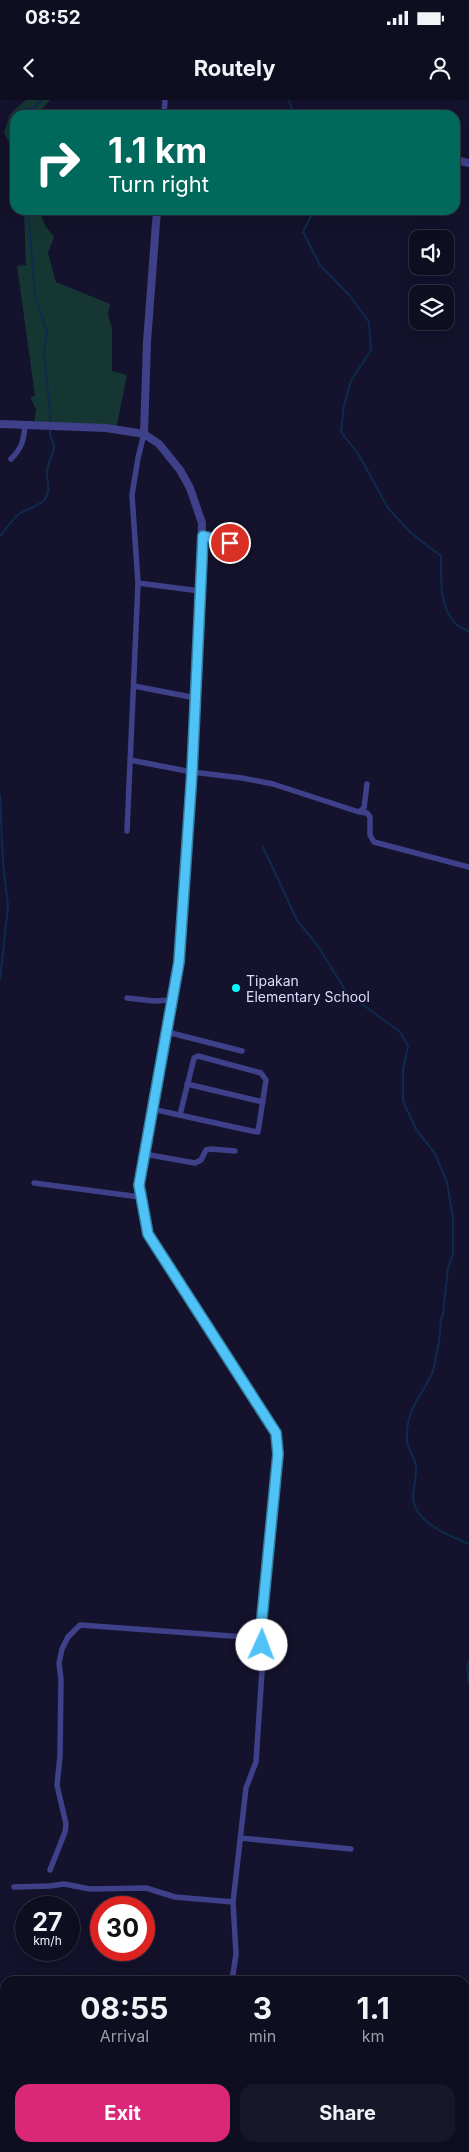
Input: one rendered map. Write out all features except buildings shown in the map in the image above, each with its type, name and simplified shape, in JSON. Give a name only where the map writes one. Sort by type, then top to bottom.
[{"type":"street","points":[[128,831],[138,583],[132,495],[144,434],[147,342],[157,215]]},
{"type":"street","points":[[0,424],[64,425],[106,428],[144,434],[159,444],[180,470],[202,523],[196,698],[179,962],[139,1185],[148,1234],[276,1433],[278,1454],[260,1638],[262,1671],[256,1762],[246,1788],[233,1902],[236,1954],[233,1976]]},
{"type":"street","points":[[11,459],[20,451],[23,444],[25,424]]},
{"type":"street","points":[[203,536],[243,547]]},
{"type":"street","points":[[138,583],[200,591]]},
{"type":"street","points":[[134,686],[196,698]]},
{"type":"street","points":[[130,760],[272,784],[367,813],[370,817],[370,835],[374,842],[469,867]]},
{"type":"street","points":[[359,812],[364,808],[367,784]]},
{"type":"street","points":[[127,998],[154,1001],[172,1000]]},
{"type":"street","points":[[167,1032],[242,1051]]},
{"type":"street","points":[[152,1109],[258,1132],[266,1080],[261,1073],[198,1056],[194,1058],[180,1115]]},
{"type":"street","points":[[187,1084],[263,1102]]},
{"type":"street","points":[[144,1154],[195,1163],[200,1160],[206,1150],[235,1151]]},
{"type":"street","points":[[34,1182],[140,1197]]},
{"type":"street","points":[[50,1870],[65,1832],[66,1824],[57,1785],[60,1756],[61,1679],[59,1663],[62,1649],[72,1631],[80,1625],[260,1638]]},
{"type":"street","points":[[240,1838],[351,1849]]},
{"type":"street","points":[[14,1886],[64,1884],[90,1889],[146,1888],[175,1897],[233,1902]]},
{"type":"green space","points":[[26,100],[50,100],[41,110],[15,110]]},
{"type":"green space","points":[[10,114],[10,144],[4,133]]},
{"type":"green space","points":[[24,215],[44,215],[42,217],[45,225],[54,237],[48,253],[56,282],[110,304],[108,315],[112,328],[112,371],[127,375],[116,430],[34,424],[36,409],[30,397],[35,396],[17,266],[26,265]]},
{"type":"waterway","points":[[26,110],[34,108],[41,100]]},
{"type":"waterway","points":[[289,100],[292,110]]},
{"type":"waterway","points":[[28,215],[35,295],[47,332],[44,352],[51,425]]},
{"type":"waterway","points":[[312,215],[303,232],[320,265],[350,296],[369,322],[371,350],[351,381],[344,405],[341,432],[359,455],[388,508],[411,533],[441,556],[442,592],[446,610],[456,624],[469,632]]},
{"type":"waterway","points":[[0,536],[18,515],[39,504],[47,496],[47,473],[54,446],[50,436],[50,429]]},
{"type":"waterway","points":[[0,795],[3,863],[8,906],[0,979]]},
{"type":"waterway","points":[[263,847],[297,920],[318,946],[347,993],[400,1032],[408,1046],[403,1069],[403,1101],[417,1131],[434,1152],[447,1182],[453,1219],[453,1254],[448,1268],[443,1315],[434,1368],[411,1412],[407,1430],[407,1441],[416,1466],[413,1497],[419,1514],[426,1521],[452,1537],[469,1544]]},
{"type":"waterway","points":[[469,1662],[467,1668],[469,1682]]},
{"type":"place","name":"Tipakan Elementary School","points":[[236,988]]},
{"type":"route","points":[[230,543],[203,536],[192,772],[179,962],[139,1185],[148,1234],[254,1396],[276,1433],[278,1454],[260,1638],[262,1645]]}]
